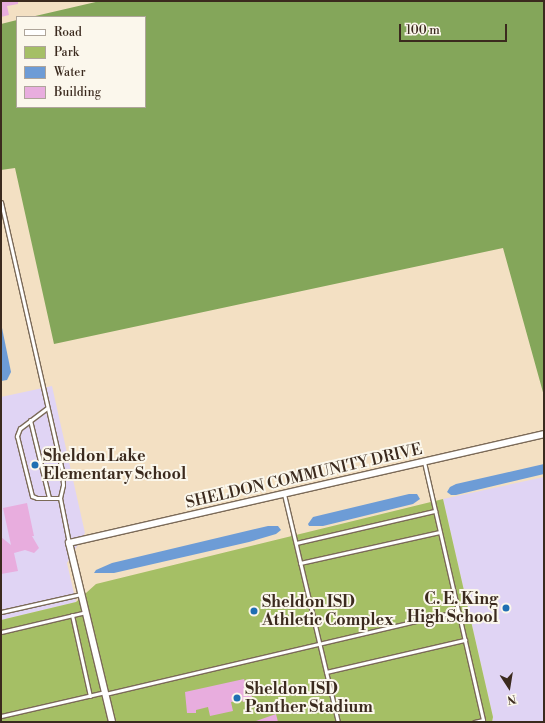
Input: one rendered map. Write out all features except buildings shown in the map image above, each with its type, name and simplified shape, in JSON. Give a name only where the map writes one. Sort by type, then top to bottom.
[{"type":"street","name":"SHELDON COMMUNITY DRIVE","points":[[69,543],[544,434]]},
{"type":"street","points":[[69,543],[111,722]]},
{"type":"lane","points":[[1,202],[62,470],[63,486],[60,498],[69,543]]},
{"type":"lane","points":[[47,408],[20,428],[17,436],[32,496],[37,498],[60,498]]},
{"type":"lane","points":[[30,420],[49,498]]},
{"type":"lane","points":[[424,462],[484,720],[474,722]]},
{"type":"lane","points":[[284,494],[338,722]]},
{"type":"lane","points":[[296,543],[435,511]]},
{"type":"lane","points":[[300,563],[440,532]]},
{"type":"lane","points":[[1,612],[81,594]]},
{"type":"lane","points":[[1,716],[320,644],[458,611]]},
{"type":"lane","points":[[1,632],[86,612]]},
{"type":"lane","points":[[72,615],[90,696]]},
{"type":"lane","points":[[326,672],[465,640]]},
{"type":"shaded area","name":"Sheldon Lake Elementary School","points":[[52,386],[85,533],[67,563],[76,602],[1,620],[1,397]]},
{"type":"shaded area","name":"C. E. King High School","points":[[544,477],[544,722],[492,722],[493,717],[443,499]]},
{"type":"green space","points":[[100,1],[544,1],[544,396],[503,248],[54,344],[15,168],[1,170],[1,24],[16,20],[16,108],[146,108],[146,16],[35,16]]},
{"type":"green space","name":"Sheldon ISD Athletic Complex","points":[[443,499],[493,717],[492,722],[1,722],[1,620],[76,602],[96,584]]},
{"type":"water","points":[[1,323],[11,372],[7,380],[1,381]]},
{"type":"water","points":[[544,464],[544,474],[456,495],[451,495],[447,492],[450,487],[456,484]]},
{"type":"water","points":[[409,494],[417,494],[420,499],[413,504],[323,526],[309,526],[308,524],[313,517]]},
{"type":"water","points":[[268,526],[278,526],[281,530],[276,534],[249,542],[114,573],[94,573],[96,570],[112,563]]},
{"type":"place","name":"Sheldon Lake Elementary School","points":[[35,465]]},
{"type":"place","name":"C. E. King High School","points":[[506,608]]},
{"type":"place","name":"Sheldon ISD Athletic Complex","points":[[254,611]]},
{"type":"place","name":"Sheldon ISD Panther Stadium","points":[[237,698]]}]
